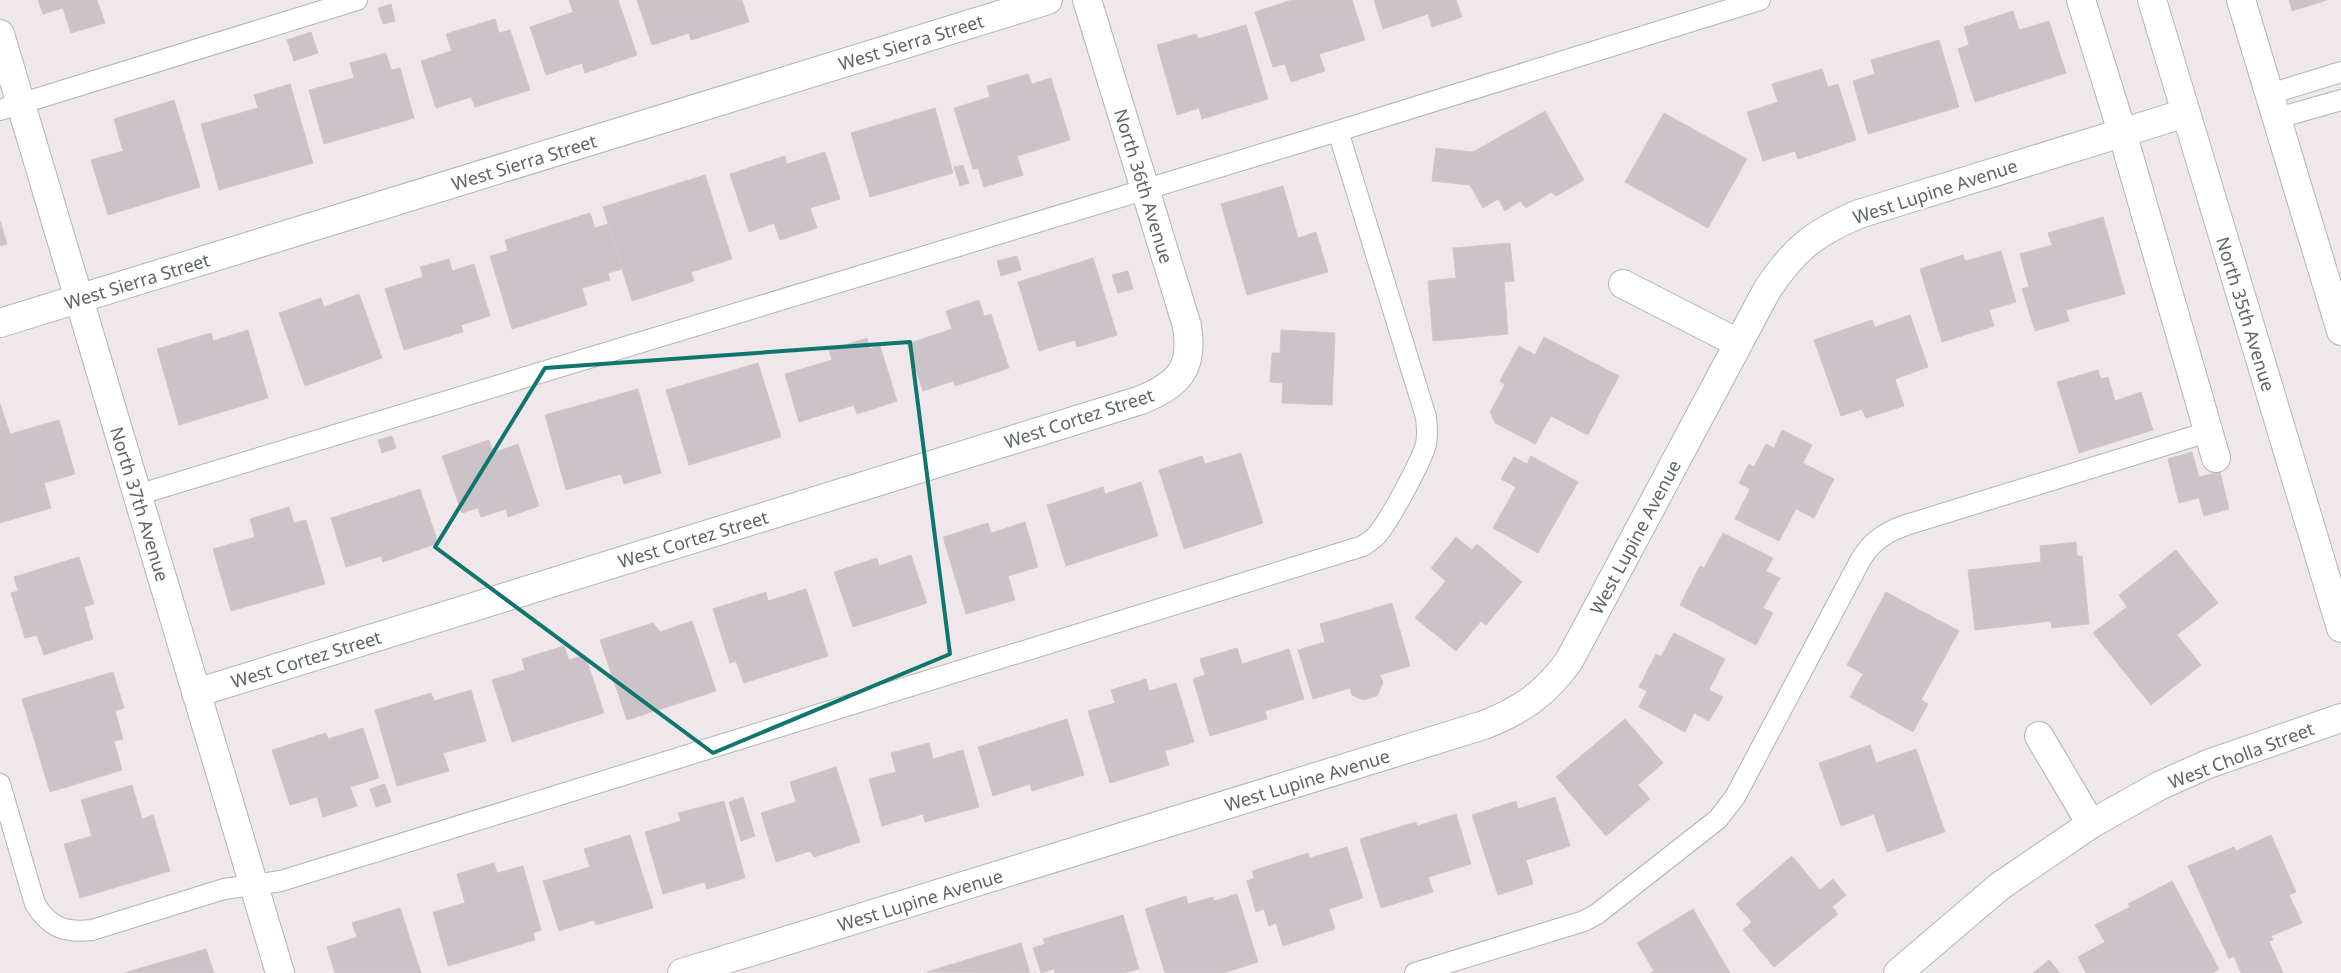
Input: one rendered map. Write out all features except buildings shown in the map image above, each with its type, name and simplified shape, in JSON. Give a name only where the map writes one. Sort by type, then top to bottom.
[{"type":"street","name":"West Sierra Street","points":[[0,323],[1048,0]]},
{"type":"street","name":"North 36th Avenue","points":[[1087,0],[1187,326],[1190,343],[1189,358],[1183,373]]},
{"type":"street","points":[[2081,0],[2122,132],[2216,458]]},
{"type":"street","name":"North 35th Avenue","points":[[2152,0],[2341,628]]},
{"type":"street","points":[[2241,0],[2341,330]]},
{"type":"street","name":"North 37th Avenue","points":[[0,34],[10,107],[78,299],[252,885],[280,973]]},
{"type":"street","name":"West Lupine Avenue","points":[[682,973],[1484,725],[1517,710],[1534,700],[1554,682],[1570,661],[1738,344],[1782,267],[1804,244],[1831,226],[1859,214],[2186,113]]},
{"type":"street","points":[[1623,284],[1738,344]]},
{"type":"street","name":"West Cortez Street","points":[[196,693],[1141,400],[1172,384],[1183,373]]},
{"type":"street","name":"West Cholla Street","points":[[1898,973],[2000,886],[2090,824],[2159,786],[2208,764],[2341,718]]},
{"type":"street","points":[[2038,736],[2090,824]]},
{"type":"lane","points":[[10,107],[357,0]]},
{"type":"lane","points":[[137,496],[1338,131],[1760,0]]},
{"type":"lane","points":[[2274,106],[2341,72]]},
{"type":"lane","points":[[2274,106],[2341,100]]},
{"type":"lane","points":[[0,784],[35,904],[44,919],[59,928],[76,932],[92,930],[224,889],[281,881],[1330,557],[1369,542],[1384,526],[1411,474],[1426,444],[1427,429],[1426,417],[1338,131]]},
{"type":"lane","points":[[1415,973],[1584,921],[1597,914],[1718,819],[1735,797],[1861,558],[1868,547],[1880,537],[1906,525],[2208,432]]},
{"type":"highlighted area","points":[[910,342],[950,654],[713,753],[435,547],[545,368]]}]
